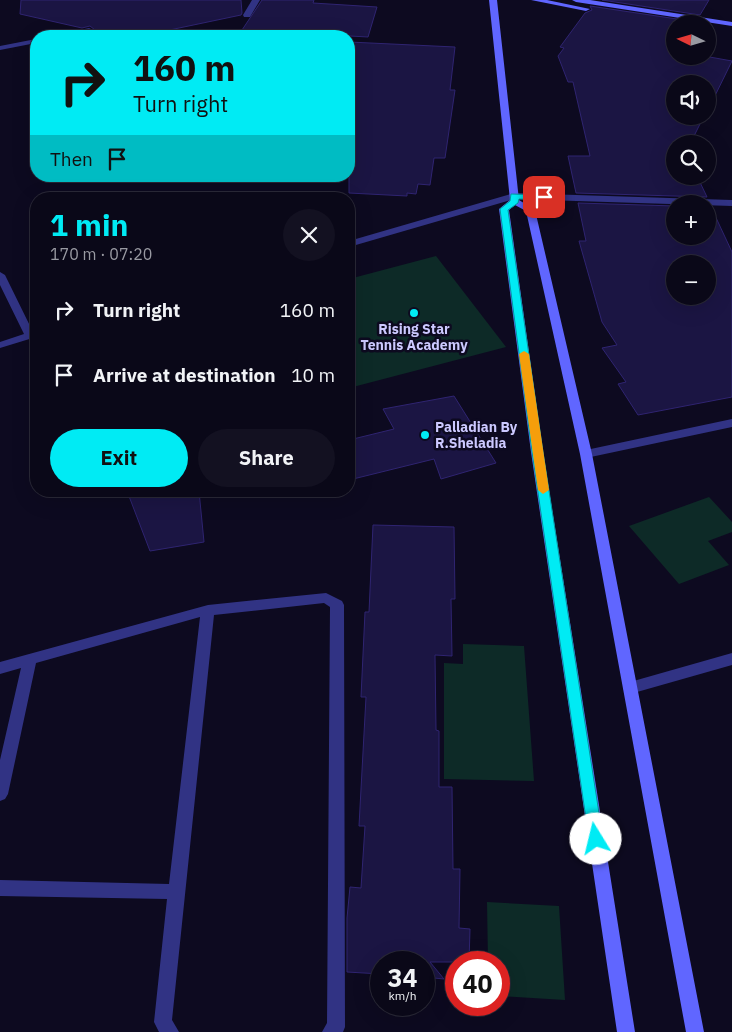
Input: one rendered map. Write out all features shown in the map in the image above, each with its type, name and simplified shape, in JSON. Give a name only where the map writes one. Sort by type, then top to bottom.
[{"type":"street","points":[[247,15],[256,0]]},
{"type":"street","points":[[493,0],[514,199],[530,210],[586,454],[695,1032]]},
{"type":"street","points":[[535,0],[666,22]]},
{"type":"street","points":[[576,0],[732,24]]},
{"type":"street","points":[[716,30],[732,32]]},
{"type":"street","points":[[0,48],[30,41]]},
{"type":"street","points":[[514,199],[504,209],[537,452],[626,1032]]},
{"type":"street","points":[[355,242],[514,199],[732,203]]},
{"type":"street","points":[[0,274],[30,329]]},
{"type":"street","points":[[0,345],[30,336]]},
{"type":"street","points":[[586,454],[732,422]]},
{"type":"street","points":[[0,668],[208,610],[326,598],[337,605],[336,1027],[331,1032]]},
{"type":"street","points":[[170,1032],[163,1022],[208,610]]},
{"type":"street","points":[[0,794],[30,659]]},
{"type":"street","points":[[630,688],[732,659]]},
{"type":"street","points":[[0,888],[176,892]]},
{"type":"green space","name":"Rising Star Tennis Academy","points":[[436,256],[506,347],[355,386],[355,277]]},
{"type":"green space","points":[[709,497],[732,522],[732,532],[708,541],[729,565],[679,584],[629,526]]},
{"type":"green space","points":[[463,644],[524,646],[534,781],[444,779],[444,663],[463,664]]},
{"type":"green space","points":[[487,902],[559,906],[565,1000],[510,997],[510,951],[488,951]]},
{"type":"building","points":[[21,0],[241,0],[242,13],[241,15],[170,30],[95,30],[90,26],[82,28],[20,14]]},
{"type":"building","points":[[262,0],[314,0],[313,3],[377,7],[368,37],[355,36],[355,30],[242,30]]},
{"type":"building","points":[[602,0],[709,0],[700,15]]},
{"type":"building","points":[[590,6],[666,17],[666,65],[716,65],[716,58],[732,61],[716,94],[716,75],[666,75],[666,125],[700,125],[694,135],[666,135],[666,185],[701,185],[706,195],[576,193],[568,156],[590,156],[573,82],[568,82],[558,56],[564,48],[560,47],[585,13],[592,10]]},
{"type":"building","points":[[355,42],[455,47],[450,90],[455,90],[445,158],[434,158],[430,185],[418,184],[416,194],[407,193],[407,196],[349,192],[349,182],[355,182]]},
{"type":"building","points":[[578,203],[666,206],[666,245],[716,245],[716,218],[732,252],[732,397],[638,415],[618,384],[626,382],[602,348],[617,345],[602,322],[579,241],[586,241]]},
{"type":"building","name":"Palladian By R.Sheladia","points":[[454,396],[496,463],[441,479],[434,459],[355,479],[355,439],[394,429],[383,409]]},
{"type":"building","points":[[129,497],[200,497],[204,542],[150,551]]},
{"type":"building","points":[[373,525],[454,527],[455,599],[451,599],[452,656],[435,655],[436,730],[439,731],[439,787],[452,787],[453,869],[460,869],[459,928],[470,929],[469,951],[445,951],[445,962],[435,962],[435,951],[370,951],[370,973],[347,972],[347,918],[350,887],[361,888],[365,826],[359,826],[366,697],[361,697],[365,612],[369,612]]},
{"type":"building","points":[[435,968],[444,979],[435,978]]},
{"type":"slow traffic","points":[[524,354],[543,490]]},
{"type":"place","name":"Rising Star Tennis Academy","points":[[414,313]]},
{"type":"place","name":"Palladian By R.Sheladia","points":[[425,435]]},
{"type":"route","points":[[544,197],[514,196],[515,202],[504,209],[537,452],[596,839]]}]
